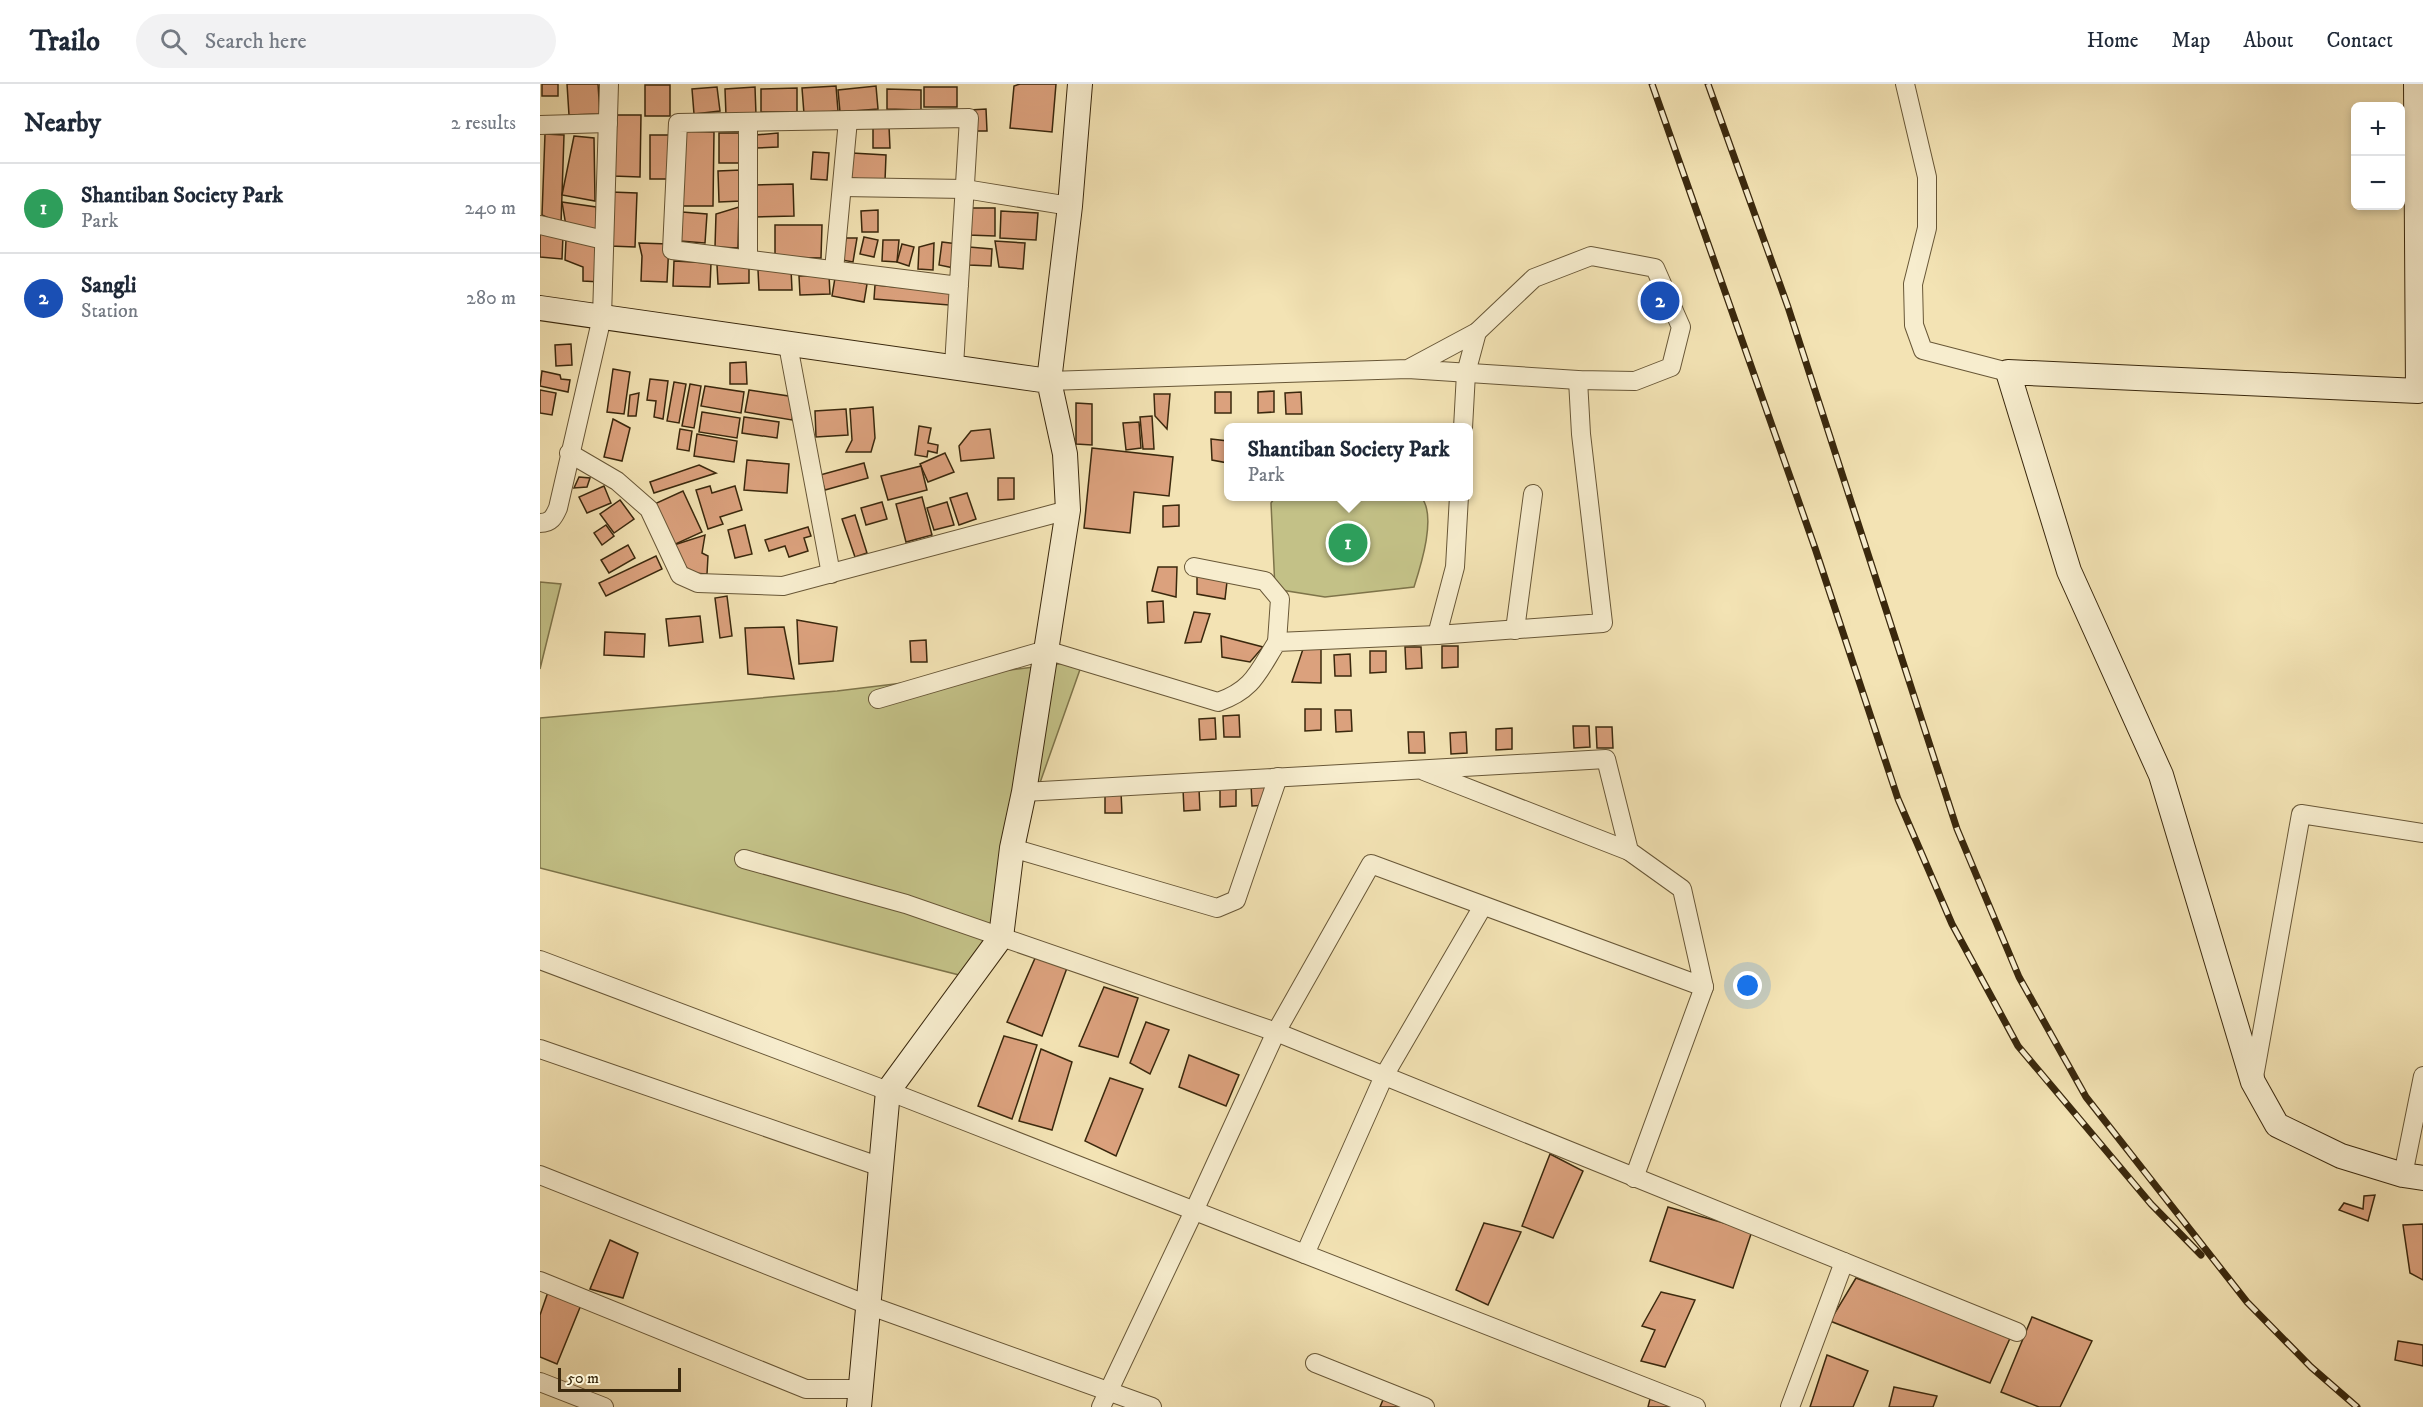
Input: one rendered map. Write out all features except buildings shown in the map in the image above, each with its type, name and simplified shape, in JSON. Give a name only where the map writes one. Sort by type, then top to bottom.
[{"type":"main road","points":[[860,1398],[888,1091],[1001,937],[1012,848],[1024,792],[1068,510],[1065,453],[1049,381],[1070,206],[1080,84]]},
{"type":"main road","points":[[2413,1177],[2342,1156],[2277,1125],[2253,1082],[2161,775],[2069,571],[2007,372],[2421,391],[2420,114],[2416,84]]},
{"type":"main road","points":[[540,308],[1049,381]]},
{"type":"street","points":[[540,523],[546,523],[554,517],[566,480],[569,453],[602,316],[609,84]]},
{"type":"street","points":[[1905,84],[1927,177],[1927,228],[1913,284],[1914,325],[1923,350],[2007,372]]},
{"type":"street","points":[[954,366],[959,286],[965,189],[969,118],[678,123],[672,250],[959,286]]},
{"type":"street","points":[[834,270],[848,120]]},
{"type":"street","points":[[748,122],[748,259]]},
{"type":"street","points":[[540,125],[608,123]]},
{"type":"street","points":[[842,187],[965,189],[1070,206]]},
{"type":"street","points":[[540,225],[604,240]]},
{"type":"street","points":[[1049,381],[1408,369],[1578,380],[1635,381],[1671,367],[1681,327],[1655,268],[1591,256],[1534,278],[1477,332],[1408,369]]},
{"type":"street","points":[[1463,423],[1466,373],[1477,332]]},
{"type":"street","points":[[788,345],[831,574]]},
{"type":"street","points":[[1277,642],[1437,635],[1603,623],[1581,434],[1578,380]]},
{"type":"street","points":[[569,453],[617,480],[649,509],[680,575],[698,583],[783,586],[1068,510]]},
{"type":"street","points":[[1515,630],[1533,494]]},
{"type":"street","points":[[1437,635],[1455,567],[1459,501]]},
{"type":"street","points":[[878,699],[1046,650],[1218,702],[1238,695],[1254,679],[1277,642],[1280,600],[1265,581],[1194,567]]},
{"type":"street","points":[[1024,792],[1606,759],[1629,851]]},
{"type":"street","points":[[1417,768],[1629,851],[1682,889],[1704,987],[1634,1178]]},
{"type":"street","points":[[1012,848],[1217,908],[1236,900],[1278,777]]},
{"type":"street","points":[[2253,1082],[2301,814],[2423,833]]},
{"type":"street","points":[[744,859],[906,904],[1276,1032],[2018,1332]]},
{"type":"street","points":[[1101,1407],[1276,1032],[1371,864],[1704,987]]},
{"type":"street","points":[[1305,1254],[1384,1076],[1483,906]]},
{"type":"street","points":[[540,960],[888,1091],[1696,1407]]},
{"type":"street","points":[[540,1049],[881,1167]]},
{"type":"street","points":[[2413,1177],[2423,1076]]},
{"type":"street","points":[[540,1175],[868,1305],[1152,1407]]},
{"type":"street","points":[[1790,1407],[1844,1262]]},
{"type":"street","points":[[540,1281],[806,1389],[860,1398]]},
{"type":"street","points":[[1315,1364],[1425,1407]]},
{"type":"street","points":[[540,1382],[604,1407]]},
{"type":"shaded area","points":[[1272,501],[1424,501],[1428,516],[1428,528],[1424,554],[1414,587],[1325,597],[1275,589]]},
{"type":"shaded area","points":[[540,582],[561,584],[540,669]]},
{"type":"shaded area","points":[[1083,661],[971,978],[540,868],[540,718],[837,691]]},
{"type":"railway","points":[[1652,84],[1815,548],[1898,799],[1952,924],[2018,1046],[2151,1204],[2201,1255]]},
{"type":"railway","points":[[1708,84],[1788,307],[1957,829],[2019,977],[2086,1097],[2247,1302],[2311,1367],[2357,1407]]},
{"type":"place","name":"Sangli","points":[[1660,301]]},
{"type":"place","name":"Shantiban Society Park","points":[[1348,543]]}]
